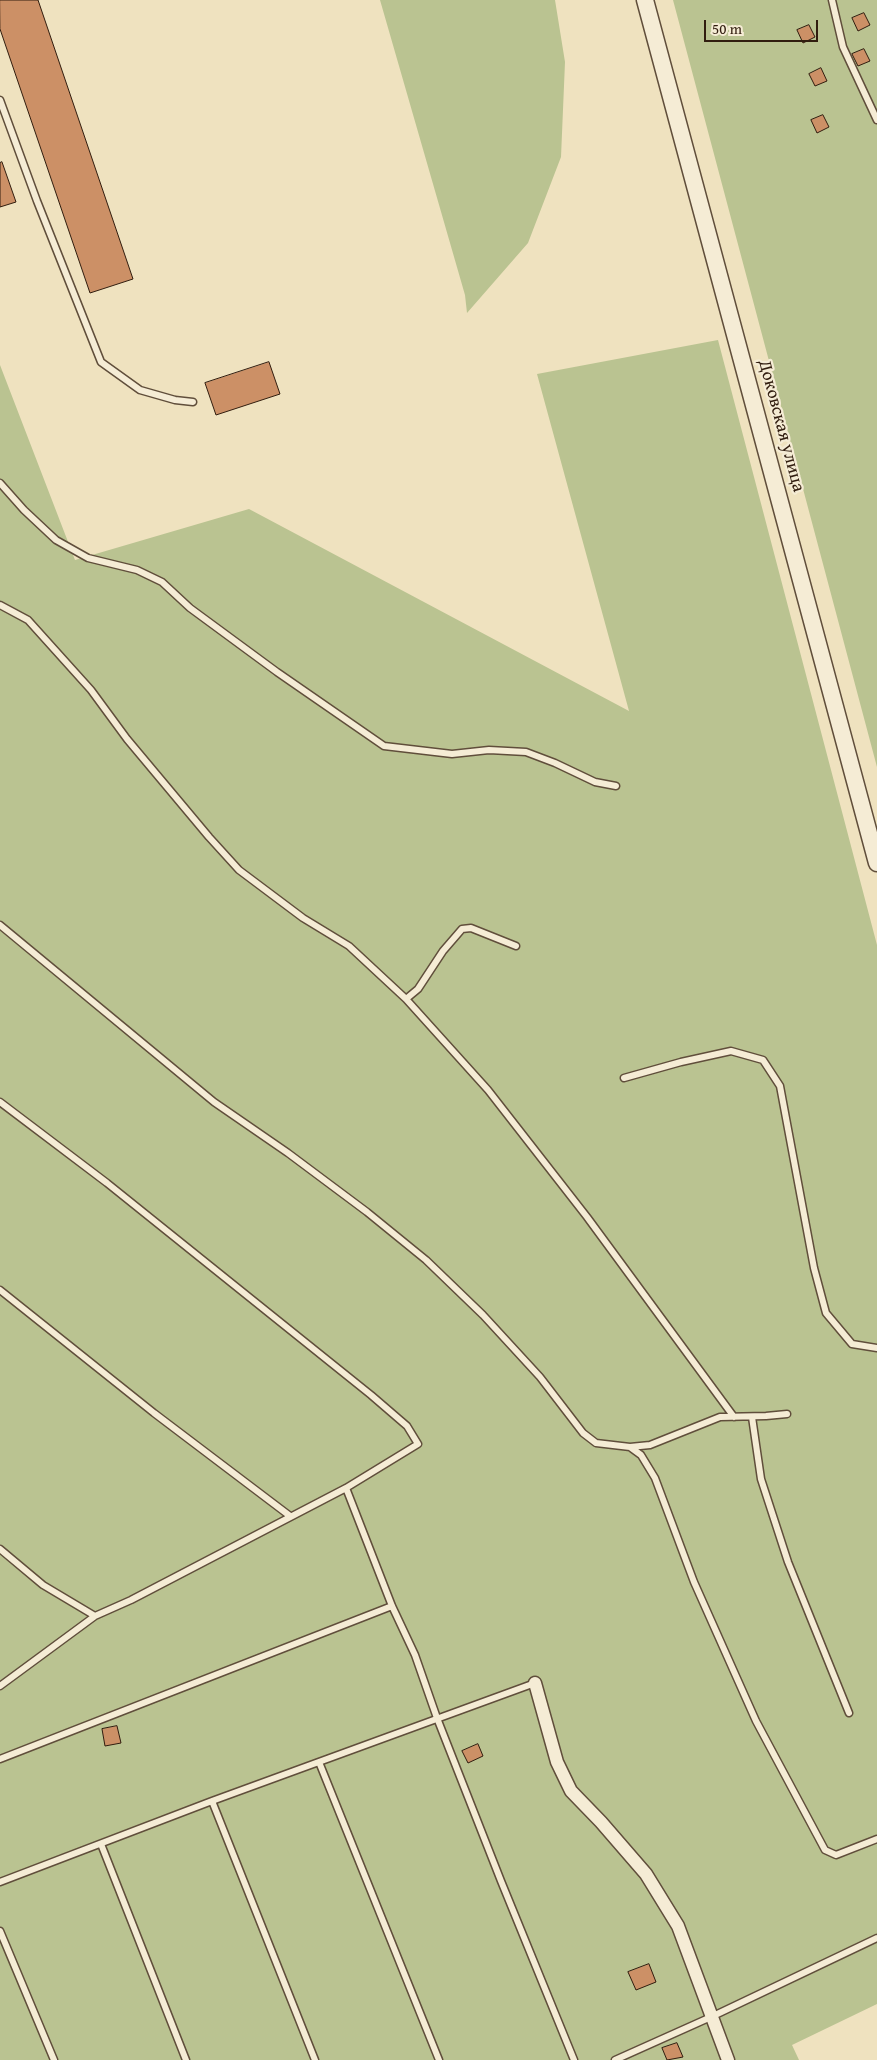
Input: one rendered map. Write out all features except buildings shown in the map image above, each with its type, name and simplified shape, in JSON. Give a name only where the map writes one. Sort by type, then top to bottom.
[{"type":"street","name":"Доковская улица","points":[[645,0],[877,863]]},
{"type":"street","points":[[535,1684],[557,1762],[571,1791],[646,1874],[678,1926],[728,2060]]},
{"type":"lane","points":[[832,0],[843,47],[877,120]]},
{"type":"lane","points":[[0,100],[37,201],[101,362],[140,390],[175,400],[193,402]]},
{"type":"lane","points":[[0,482],[24,510],[56,540],[88,558],[137,570],[162,582],[190,608],[277,672],[384,746],[452,754],[489,750],[526,752],[595,782],[616,786]]},
{"type":"lane","points":[[0,605],[28,620],[91,690],[127,739],[239,870],[303,918],[348,946],[406,999],[488,1090],[587,1217],[734,1417]]},
{"type":"lane","points":[[0,925],[214,1102],[288,1153],[367,1212],[426,1260],[483,1315],[540,1377],[583,1433],[596,1443],[630,1447],[650,1445],[720,1417],[787,1414]]},
{"type":"lane","points":[[406,999],[418,989],[443,952],[462,929],[471,928],[516,946]]},
{"type":"lane","points":[[624,1078],[681,1062],[731,1051],[762,1060],[780,1086],[814,1268],[826,1313],[852,1344],[877,1348]]},
{"type":"lane","points":[[0,1102],[107,1183],[407,1426],[418,1444],[346,1488],[131,1600],[95,1616],[0,1686]]},
{"type":"lane","points":[[0,1290],[154,1413],[290,1516]]},
{"type":"lane","points":[[752,1417],[761,1479],[788,1562],[848,1713]]},
{"type":"lane","points":[[630,1447],[642,1455],[655,1478],[694,1582],[756,1721],[825,1850],[836,1855],[877,1840]]},
{"type":"lane","points":[[346,1488],[574,2060]]},
{"type":"lane","points":[[0,1549],[43,1584],[95,1616]]},
{"type":"lane","points":[[0,1759],[392,1606]]},
{"type":"lane","points":[[0,1882],[212,1801],[535,1684]]},
{"type":"lane","points":[[319,1762],[439,2060]]},
{"type":"lane","points":[[212,1801],[315,2060]]},
{"type":"lane","points":[[101,1844],[186,2060]]},
{"type":"lane","points":[[0,1932],[54,2060]]},
{"type":"lane","points":[[615,2060],[711,2017],[877,1938]]},
{"type":"green space","points":[[380,0],[555,0],[565,62],[561,157],[528,243],[467,313],[465,295]]},
{"type":"green space","points":[[673,0],[877,0],[877,767]]},
{"type":"green space","points":[[718,340],[877,945],[877,2004],[792,2045],[799,2060],[0,2060],[0,365],[75,560],[249,509],[629,711],[537,374]]}]
